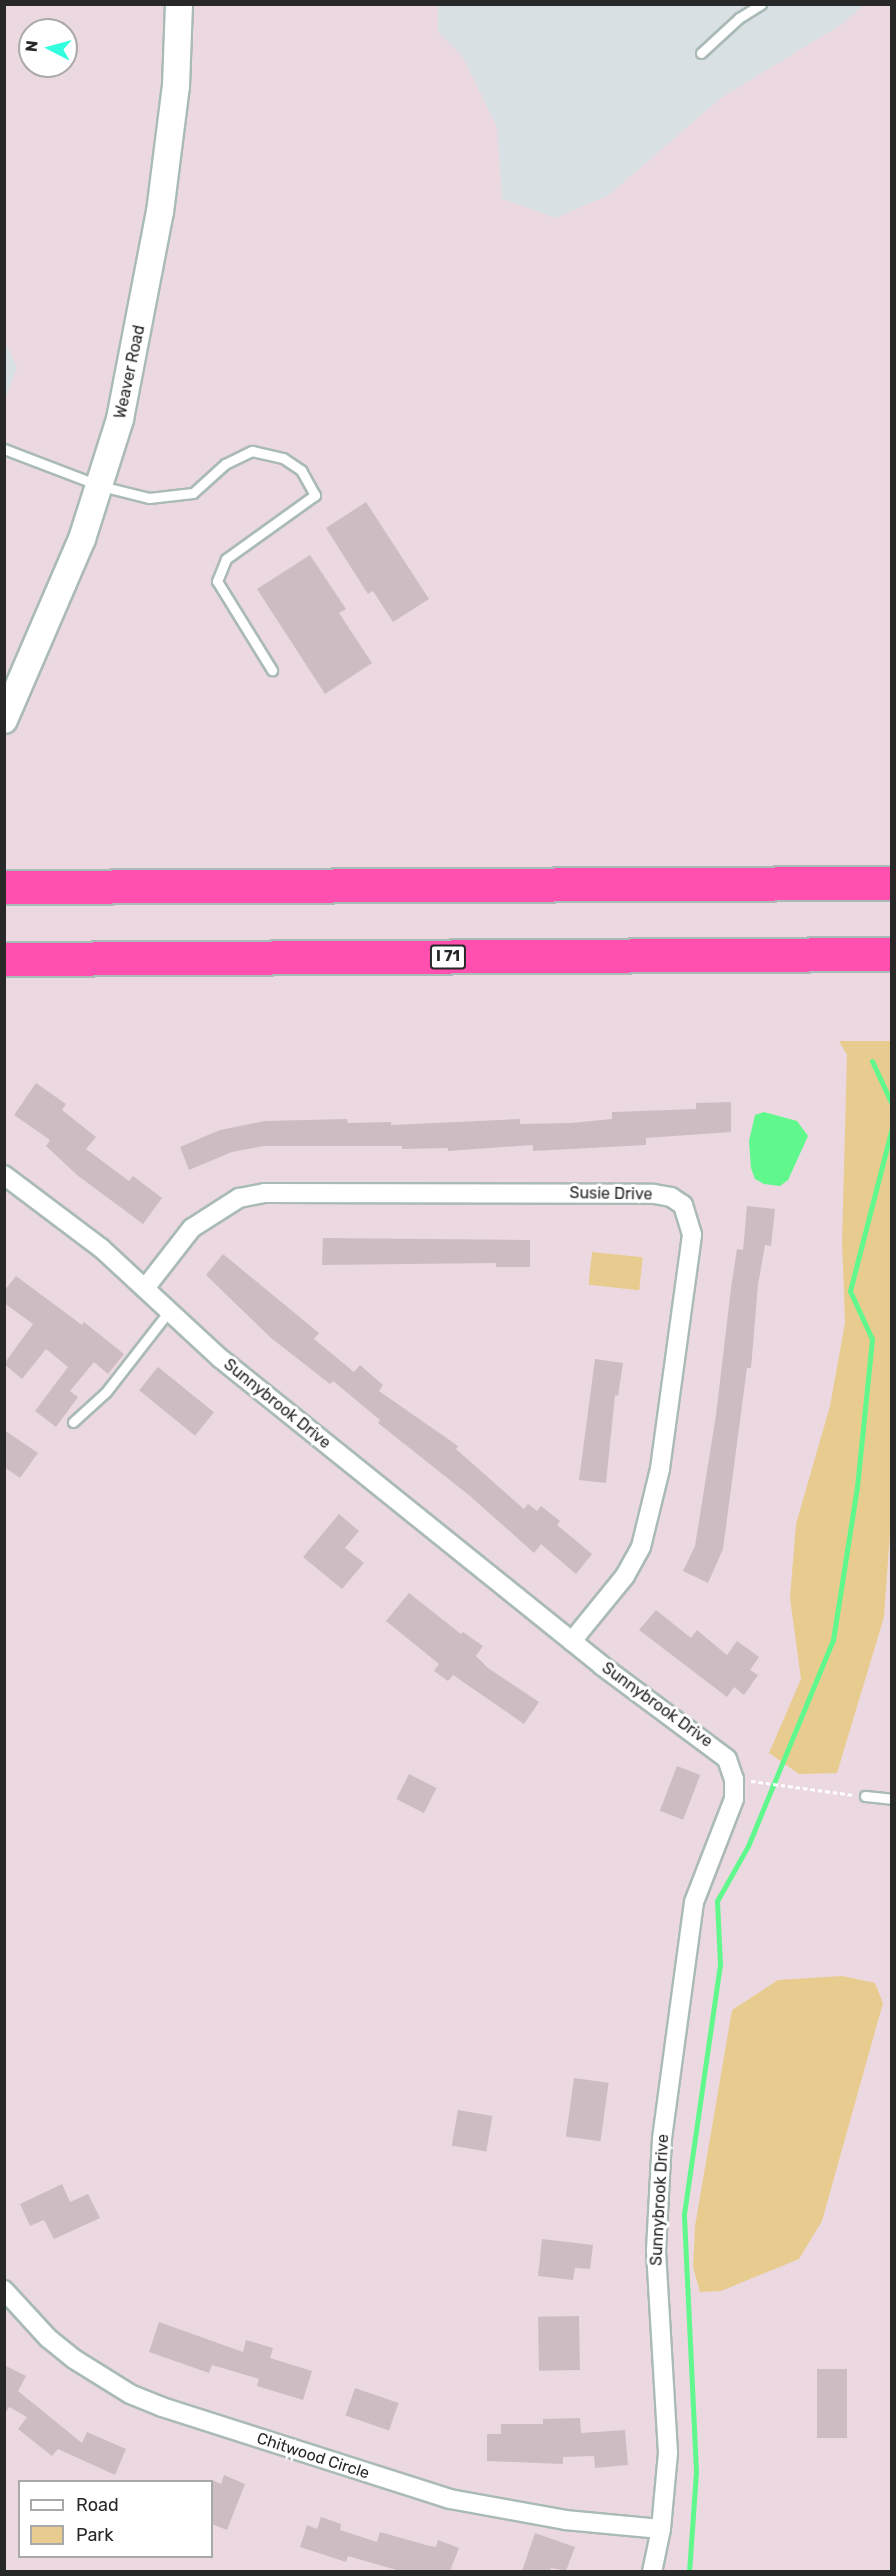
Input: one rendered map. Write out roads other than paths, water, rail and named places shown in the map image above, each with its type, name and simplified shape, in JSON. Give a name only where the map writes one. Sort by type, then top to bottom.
[{"type":"highway","points":[[4,887],[891,882]]},
{"type":"highway","name":"I 71","points":[[4,959],[891,954]]},
{"type":"main road","name":"Weaver Road","points":[[4,720],[46,627],[101,486],[137,344],[160,212],[177,86],[179,4]]},
{"type":"street","name":"Sunnybrook Drive","points":[[4,1175],[101,1248],[146,1287],[221,1359],[572,1641],[716,1748],[727,1759],[735,1789],[730,1811],[701,1875],[690,1920],[662,2139],[656,2251],[668,2453],[661,2529],[652,2571]]},
{"type":"street","name":"Susie Drive","points":[[146,1287],[192,1228],[238,1198],[264,1193],[654,1194],[671,1197],[683,1204],[692,1235],[660,1469],[641,1547],[625,1576],[572,1641]]},
{"type":"street","name":"Chitwood Circle","points":[[4,2290],[48,2338],[74,2359],[130,2394],[162,2407],[450,2499],[565,2520],[661,2529]]},
{"type":"lane","points":[[701,53],[739,18],[761,4]]},
{"type":"lane","points":[[4,449],[101,486],[149,498],[193,493],[225,464],[252,451],[283,458],[301,470],[315,495],[226,559],[217,581],[272,670]]},
{"type":"lane","points":[[73,1422],[106,1392],[169,1311]]},
{"type":"lane","points":[[865,1796],[891,1799]]},
{"type":"waterway","points":[[872,1061],[892,1104]]},
{"type":"waterway","points":[[689,2572],[696,2471],[684,2214],[720,1964],[717,1901],[748,1846],[833,1640],[857,1487],[872,1339],[850,1291],[892,1128]]}]
